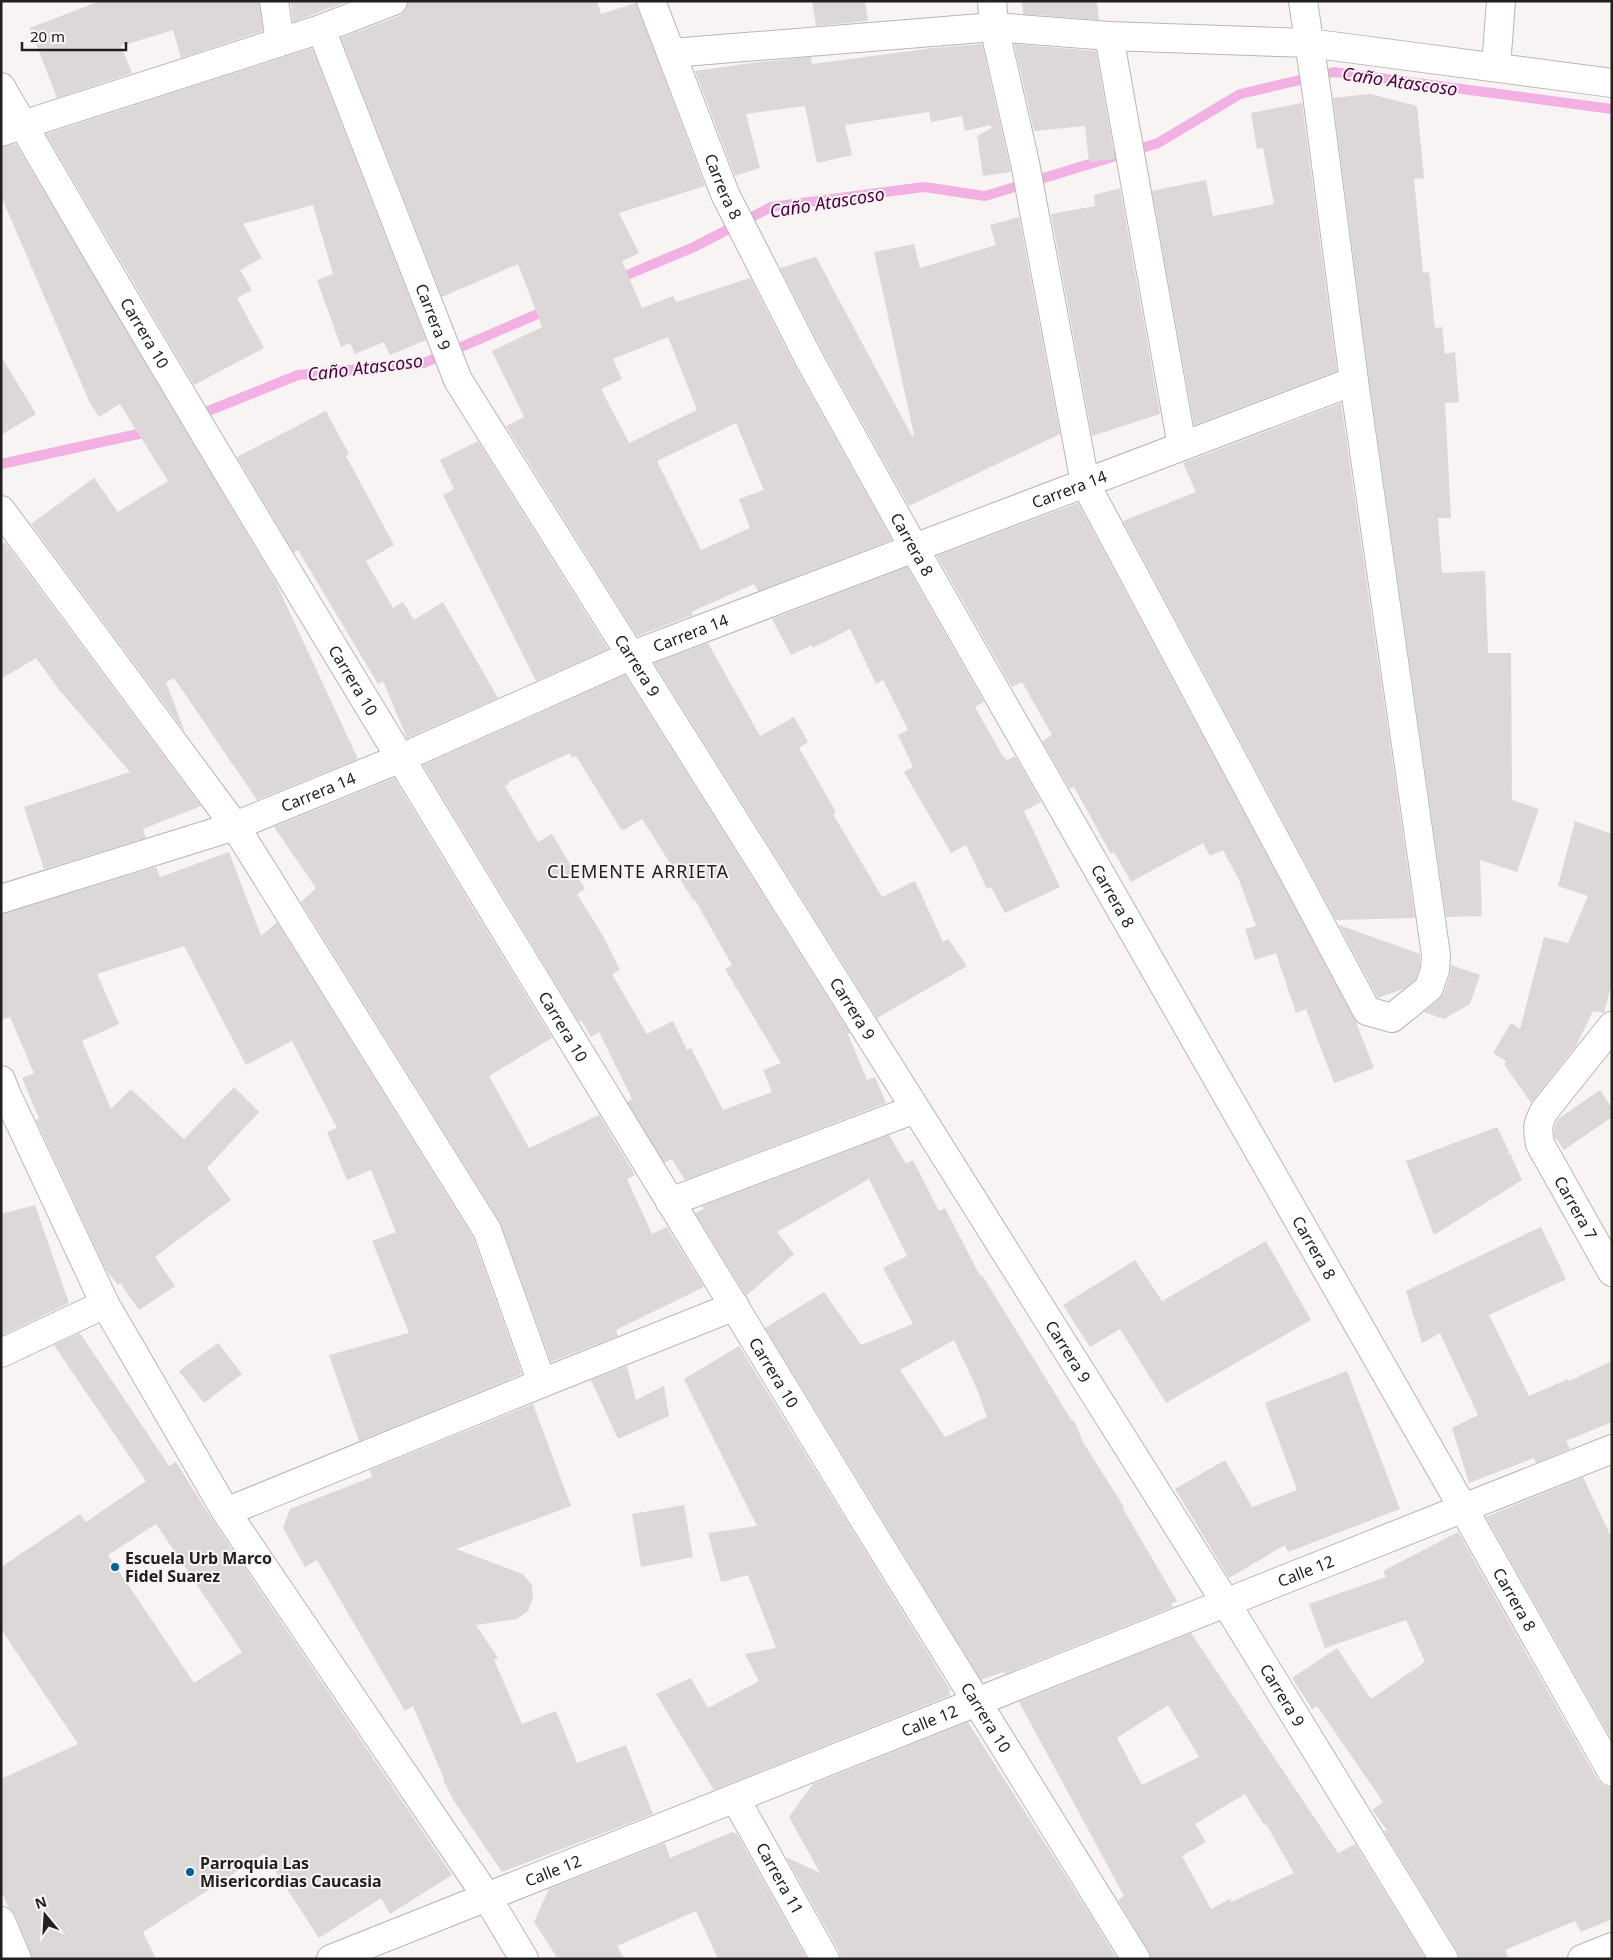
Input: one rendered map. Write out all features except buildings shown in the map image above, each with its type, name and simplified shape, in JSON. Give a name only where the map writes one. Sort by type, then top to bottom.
[{"type":"street","points":[[274,1],[280,42]]},
{"type":"street","points":[[12,128],[280,42],[393,1]]},
{"type":"street","name":"Carrera 8","points":[[651,1],[725,194],[809,358],[914,548],[1464,1508],[1612,1772]]},
{"type":"street","points":[[993,14],[1025,163],[1085,483],[1367,1011],[1392,1018],[1429,988],[1435,970],[1436,955],[1354,381],[1303,1]]},
{"type":"street","points":[[1496,67],[1501,1]]},
{"type":"street","points":[[671,53],[993,14],[1109,36],[1496,67],[1612,83]]},
{"type":"street","name":"Carrera 9","points":[[321,28],[458,380],[1226,1603],[1444,1959]]},
{"type":"street","points":[[1109,36],[1182,446]]},
{"type":"street","name":"Carrera 10","points":[[1,87],[12,128],[187,404],[670,1202],[976,1702],[1136,1959]]},
{"type":"street","name":"Carrera 14","points":[[1,899],[235,826],[400,758],[630,656],[1354,381]]},
{"type":"street","points":[[1,510],[235,826],[487,1230],[542,1383]]},
{"type":"street","name":"Carrera 7","points":[[1612,1026],[1545,1110],[1538,1122],[1540,1144],[1612,1272]]},
{"type":"street","points":[[1,1080],[105,1304],[226,1512],[486,1897],[524,1959]]},
{"type":"street","points":[[670,1202],[915,1109]]},
{"type":"street","points":[[1,1353],[105,1304]]},
{"type":"street","points":[[226,1512],[735,1306]]},
{"type":"street","name":"Calle 12","points":[[331,1959],[1612,1449]]},
{"type":"street","name":"Carrera 11","points":[[736,1798],[825,1959]]},
{"type":"street","points":[[1,1920],[17,1959]]},
{"type":"street","points":[[1582,1959],[1612,1947]]},
{"type":"waterway","name":"Caño Atascoso","points":[[615,280],[694,247],[771,207],[924,187],[985,196],[1158,143],[1240,94],[1334,72],[1612,109]]},
{"type":"waterway","name":"Caño Atascoso","points":[[168,427],[298,375],[424,363],[549,309]]},
{"type":"waterway","name":"Caño Atascoso","points":[[1,464],[152,431]]},
{"type":"place","name":"Escuela Urb Marco Fidel Suarez","points":[[115,1567]]},
{"type":"place","name":"Parroquia Las Misericordias Caucasia","points":[[190,1872]]},
{"type":"district","name":"CLEMENTE ARRIETA","points":[[638,871]]}]
